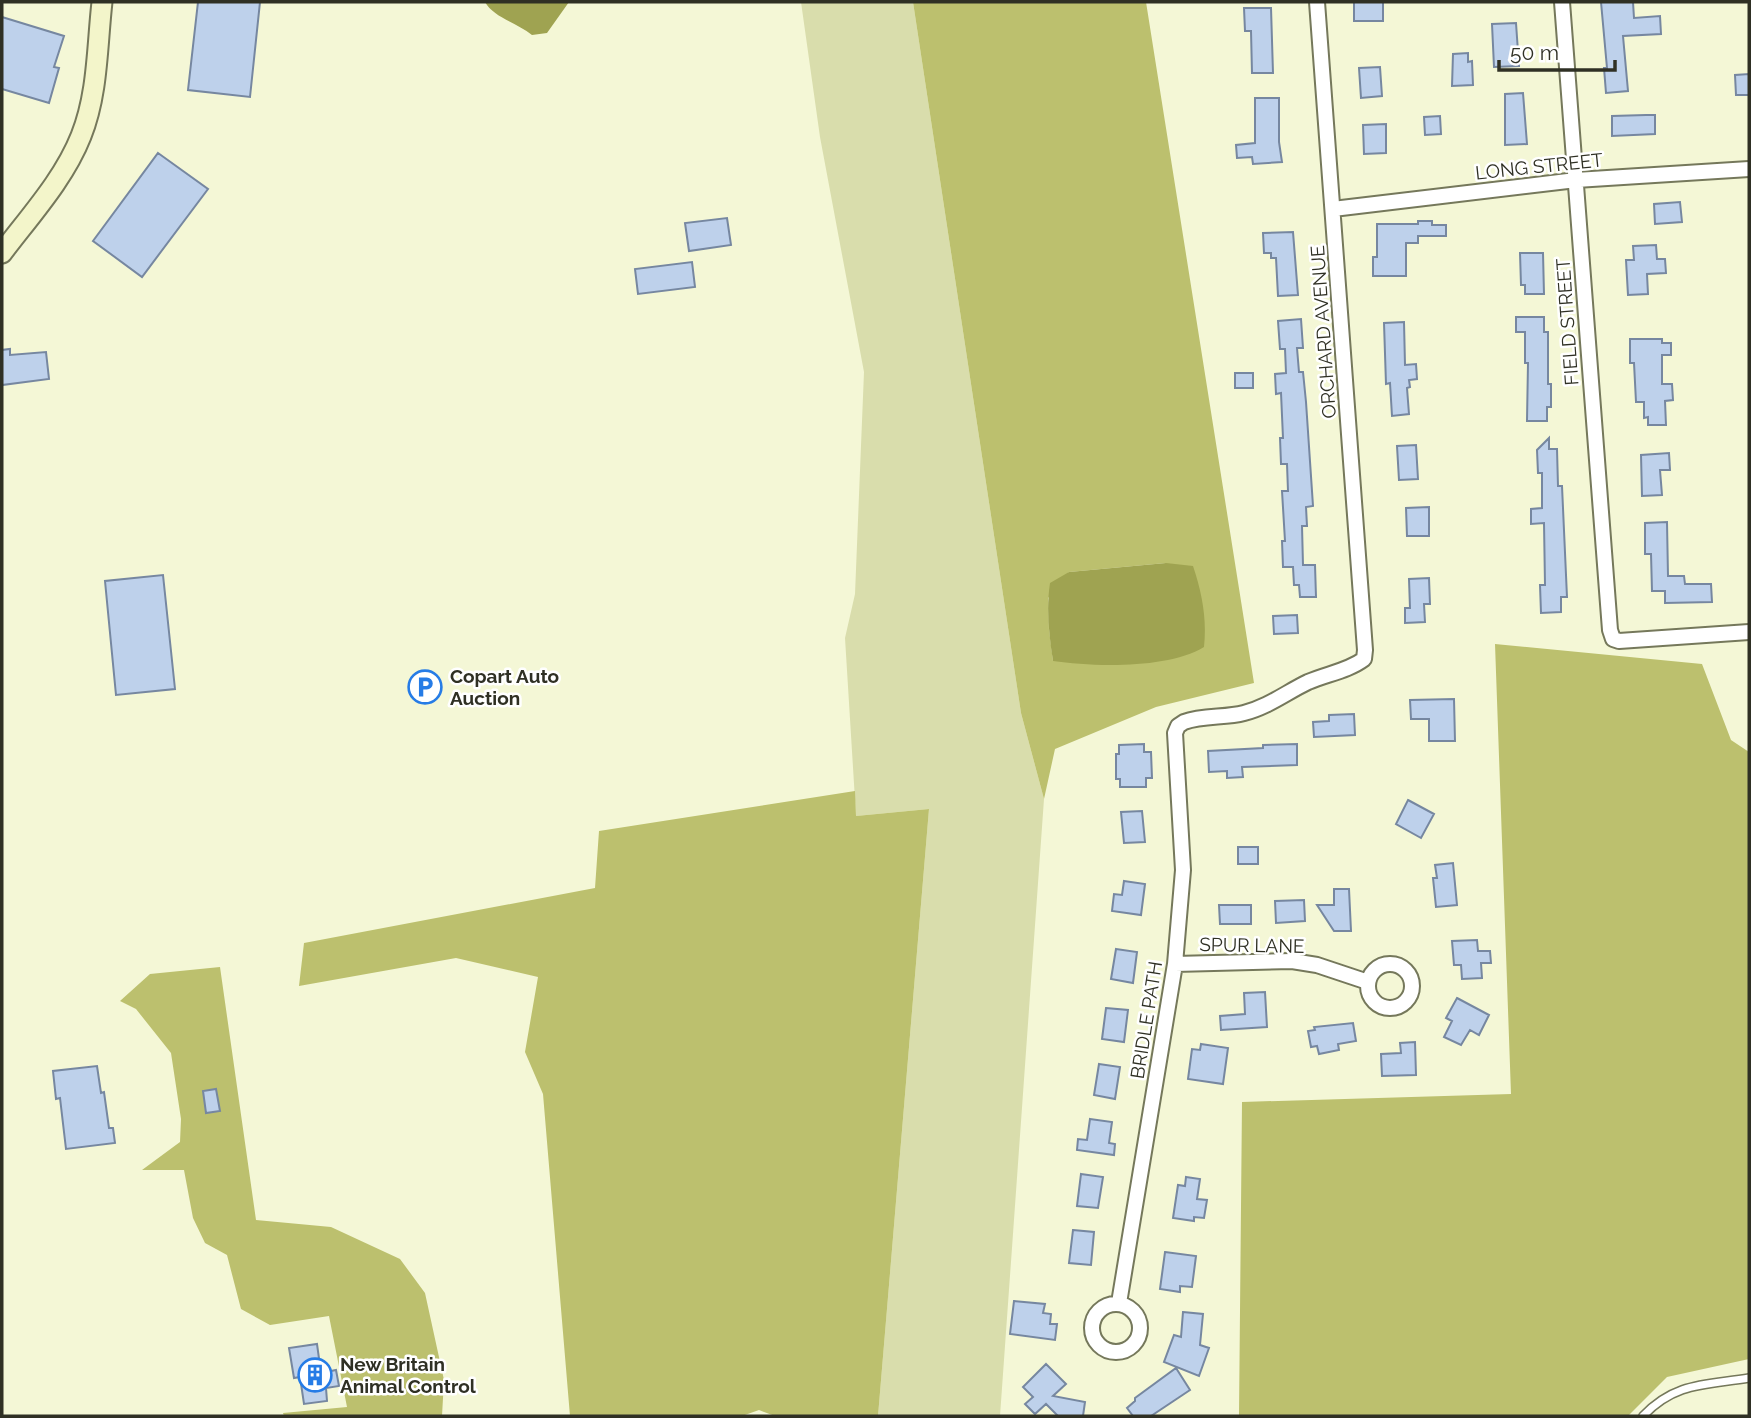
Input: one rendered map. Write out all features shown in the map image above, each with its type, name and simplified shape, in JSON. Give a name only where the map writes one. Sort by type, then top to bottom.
[{"type":"main road","points":[[2,253],[53,186],[81,136],[94,81],[102,2]]},
{"type":"street","name":"ORCHARD AVENUE","points":[[1174,741],[1178,726],[1184,722],[1244,713],[1276,701],[1332,672],[1354,666],[1364,659],[1317,2]]},
{"type":"street","name":"FIELD STREET","points":[[1562,2],[1610,630],[1613,639],[1619,641],[1749,632]]},
{"type":"street","name":"LONG STREET","points":[[1333,209],[1576,180],[1749,169]]},
{"type":"street","name":"BRIDLE PATH","points":[[1119,1303],[1175,964],[1183,870],[1174,741]]},
{"type":"street","name":"SPUR LANE","points":[[1175,964],[1292,961],[1317,965],[1368,982]]},
{"type":"lane","points":[[1643,1416],[1657,1401],[1672,1392],[1749,1378]]},
{"type":"shaded area","points":[[485,2],[569,2],[547,33],[532,35],[499,16]]},
{"type":"shaded area","points":[[801,2],[913,2],[1021,713],[1044,799],[1000,1416],[878,1416],[929,809],[856,816],[845,638],[855,594],[864,372],[820,137]]},
{"type":"shaded area","points":[[913,2],[1146,2],[1254,683],[1156,707],[1055,749],[1044,799],[1021,713]],"holes":[[[1166,563],[1053,661],[1048,598],[1069,572]]]},
{"type":"shaded area","points":[[1166,563],[1193,566],[1203,606],[1204,647],[1189,654],[1151,663],[1109,665],[1053,661],[1048,622],[1050,583],[1069,572]]},
{"type":"shaded area","points":[[1495,644],[1702,664],[1731,740],[1749,752],[1749,1359],[1667,1377],[1628,1416],[1239,1416],[1242,1102],[1511,1094]]},
{"type":"shaded area","points":[[855,791],[856,816],[929,809],[878,1416],[775,1416],[759,1410],[742,1416],[570,1416],[543,1094],[525,1052],[538,977],[456,958],[299,986],[304,943],[595,888],[599,831]]},
{"type":"shaded area","points":[[220,967],[256,1220],[331,1227],[400,1259],[425,1293],[444,1380],[442,1416],[284,1416],[283,1413],[347,1407],[329,1316],[270,1325],[241,1309],[227,1255],[205,1243],[193,1218],[184,1170],[142,1170],[180,1142],[181,1119],[171,1053],[136,1009],[120,1001],[150,974]]},
{"type":"building","points":[[198,2],[260,2],[250,97],[188,90]]},
{"type":"building","points":[[1354,2],[1383,2],[1383,21],[1354,21]]},
{"type":"building","points":[[1601,2],[1633,2],[1634,18],[1660,16],[1661,34],[1623,36],[1628,91],[1606,93],[1604,68],[1607,68]]},
{"type":"building","points":[[1244,8],[1271,8],[1273,73],[1252,73],[1251,31],[1245,31]]},
{"type":"building","points":[[2,17],[64,36],[54,67],[59,68],[49,103],[2,89]]},
{"type":"building","points":[[1516,23],[1519,66],[1494,67],[1492,24]]},
{"type":"building","points":[[1468,53],[1468,62],[1472,61],[1473,85],[1452,86],[1453,54]]},
{"type":"building","points":[[1380,67],[1382,96],[1361,98],[1359,68]]},
{"type":"building","points":[[1749,74],[1749,95],[1736,95],[1735,75]]},
{"type":"building","points":[[1523,93],[1527,144],[1505,145],[1505,94]]},
{"type":"building","points":[[1255,98],[1279,98],[1282,162],[1253,164],[1252,157],[1237,158],[1236,145],[1255,143]]},
{"type":"building","points":[[1655,115],[1655,134],[1612,136],[1612,116]]},
{"type":"building","points":[[1440,116],[1441,134],[1425,135],[1424,117]]},
{"type":"building","points":[[1386,124],[1386,153],[1364,154],[1363,125]]},
{"type":"building","points":[[158,153],[208,189],[142,277],[93,241]]},
{"type":"building","points":[[1680,202],[1682,222],[1655,224],[1654,204]]},
{"type":"building","points":[[727,218],[731,245],[689,251],[685,223]]},
{"type":"building","points":[[1418,221],[1446,225],[1446,236],[1418,236],[1418,243],[1406,243],[1406,276],[1373,276],[1373,257],[1377,257],[1377,224],[1418,224]]},
{"type":"building","points":[[1293,232],[1298,295],[1278,296],[1276,258],[1271,258],[1271,253],[1264,253],[1263,233]]},
{"type":"building","points":[[1656,245],[1657,259],[1665,259],[1666,273],[1647,274],[1648,294],[1628,295],[1626,260],[1634,260],[1633,246]]},
{"type":"building","points":[[1520,253],[1543,253],[1544,294],[1525,294],[1525,285],[1521,285]]},
{"type":"building","points":[[692,262],[695,287],[638,294],[635,269]]},
{"type":"building","points":[[1516,317],[1544,317],[1544,332],[1548,332],[1548,384],[1551,384],[1551,407],[1547,407],[1547,421],[1527,421],[1528,363],[1525,363],[1525,332],[1516,332]]},
{"type":"building","points":[[1301,319],[1303,348],[1297,348],[1299,372],[1303,372],[1313,506],[1306,507],[1307,526],[1302,526],[1303,565],[1315,565],[1316,597],[1300,597],[1299,585],[1294,585],[1293,567],[1283,567],[1282,541],[1285,541],[1282,491],[1288,491],[1287,464],[1281,464],[1281,393],[1276,394],[1275,374],[1286,373],[1285,349],[1280,349],[1278,321]]},
{"type":"building","points":[[1404,322],[1405,365],[1416,364],[1417,379],[1409,380],[1410,387],[1407,388],[1409,414],[1392,416],[1390,383],[1386,384],[1384,323]]},
{"type":"building","points":[[1630,339],[1662,339],[1662,343],[1671,343],[1671,355],[1662,355],[1662,384],[1672,384],[1673,400],[1665,401],[1666,425],[1648,425],[1648,417],[1644,418],[1644,402],[1636,402],[1634,363],[1630,363]]},
{"type":"building","points":[[10,349],[10,355],[46,352],[49,379],[2,385],[2,350]]},
{"type":"building","points":[[1235,373],[1253,373],[1253,388],[1235,388]]},
{"type":"building","points":[[1549,438],[1549,449],[1557,449],[1558,486],[1562,486],[1567,597],[1561,597],[1561,612],[1541,613],[1540,585],[1545,585],[1544,523],[1531,524],[1531,509],[1542,508],[1542,473],[1538,473],[1537,450]]},
{"type":"building","points":[[1416,445],[1418,479],[1399,480],[1397,446]]},
{"type":"building","points":[[1669,453],[1670,470],[1660,470],[1662,495],[1642,496],[1641,455]]},
{"type":"building","points":[[1429,507],[1429,536],[1407,536],[1406,508]]},
{"type":"building","points":[[1667,522],[1668,576],[1684,576],[1685,584],[1711,584],[1712,602],[1665,603],[1665,591],[1652,591],[1651,554],[1645,554],[1645,523]]},
{"type":"building","points":[[163,575],[175,689],[116,695],[105,581]]},
{"type":"building","points":[[1429,578],[1430,604],[1424,604],[1425,622],[1405,623],[1405,608],[1410,608],[1409,579]]},
{"type":"building","points":[[1297,615],[1298,633],[1274,634],[1273,616]]},
{"type":"building","points":[[1454,699],[1455,741],[1429,741],[1429,719],[1411,719],[1410,700]]},
{"type":"building","points":[[1354,714],[1355,735],[1314,737],[1313,722],[1329,721],[1329,715]]},
{"type":"building","points":[[1144,744],[1144,752],[1151,752],[1152,778],[1146,778],[1146,787],[1120,787],[1120,779],[1116,779],[1116,754],[1119,754],[1119,745]]},
{"type":"building","points":[[1297,744],[1297,765],[1242,767],[1243,777],[1227,778],[1227,771],[1209,772],[1208,751]]},
{"type":"building","points":[[1408,800],[1434,814],[1421,838],[1396,824]]},
{"type":"building","points":[[1142,811],[1145,842],[1124,843],[1121,812]]},
{"type":"building","points":[[1238,847],[1258,847],[1258,864],[1238,864]]},
{"type":"building","points":[[1453,863],[1457,905],[1436,907],[1433,878],[1437,878],[1435,865]]},
{"type":"building","points":[[1124,881],[1145,884],[1141,915],[1112,911],[1114,894],[1122,895]]},
{"type":"building","points":[[1334,889],[1349,889],[1351,931],[1334,931],[1317,905],[1334,905]]},
{"type":"building","points":[[1304,900],[1305,921],[1276,923],[1275,901]]},
{"type":"building","points":[[1219,905],[1251,905],[1251,924],[1220,924]]},
{"type":"building","points":[[1477,940],[1478,951],[1490,951],[1491,963],[1481,963],[1482,978],[1462,979],[1461,965],[1454,965],[1452,941]]},
{"type":"building","points":[[1116,949],[1137,952],[1133,983],[1111,979]]},
{"type":"building","points":[[1265,992],[1267,1027],[1221,1030],[1220,1016],[1245,1014],[1244,993]]},
{"type":"building","points":[[1457,998],[1489,1015],[1479,1035],[1470,1030],[1461,1045],[1444,1037],[1452,1021],[1446,1018]]},
{"type":"building","points":[[1106,1008],[1128,1010],[1124,1042],[1102,1039]]},
{"type":"building","points":[[1353,1023],[1356,1041],[1338,1044],[1339,1050],[1319,1054],[1317,1046],[1311,1047],[1308,1031],[1315,1030],[1314,1027]]},
{"type":"building","points":[[1415,1042],[1416,1075],[1382,1076],[1381,1054],[1401,1053],[1400,1043]]},
{"type":"building","points":[[1201,1044],[1228,1048],[1223,1084],[1188,1079],[1192,1049],[1200,1050]]},
{"type":"building","points":[[1099,1064],[1120,1067],[1115,1099],[1094,1095]]},
{"type":"building","points":[[97,1066],[109,1128],[113,1128],[115,1143],[66,1149],[60,1098],[56,1099],[53,1071]]},
{"type":"building","points":[[216,1089],[220,1111],[206,1113],[203,1091]]},
{"type":"building","points":[[1090,1119],[1112,1122],[1109,1143],[1115,1144],[1114,1155],[1077,1150],[1078,1139],[1087,1140]]},
{"type":"building","points":[[1081,1174],[1103,1177],[1098,1208],[1077,1206]]},
{"type":"building","points":[[1186,1177],[1200,1179],[1197,1199],[1207,1200],[1204,1218],[1194,1217],[1194,1221],[1173,1218],[1178,1185],[1185,1186]]},
{"type":"building","points":[[1073,1230],[1094,1232],[1091,1265],[1069,1263]]},
{"type":"building","points":[[1165,1252],[1196,1256],[1192,1287],[1180,1286],[1180,1292],[1160,1289]]},
{"type":"building","points":[[1014,1301],[1045,1304],[1043,1313],[1051,1314],[1050,1324],[1057,1324],[1055,1340],[1010,1334]]},
{"type":"building","points":[[1183,1312],[1203,1314],[1200,1345],[1209,1348],[1199,1376],[1164,1362],[1174,1335],[1181,1337]]},
{"type":"building","name":"New Britain Animal Control","points":[[317,1344],[321,1373],[336,1370],[339,1386],[326,1388],[327,1401],[304,1404],[300,1377],[294,1378],[289,1348]]},
{"type":"building","points":[[1046,1364],[1066,1384],[1053,1396],[1085,1402],[1083,1416],[1058,1416],[1046,1404],[1035,1414],[1025,1404],[1033,1397],[1023,1387]]},
{"type":"building","points":[[1176,1368],[1190,1390],[1151,1416],[1133,1416],[1127,1408],[1135,1398]]},
{"type":"place","name":"Copart Auto Auction","points":[[425,687]]},
{"type":"place","name":"New Britain Animal Control","points":[[315,1375]]}]
